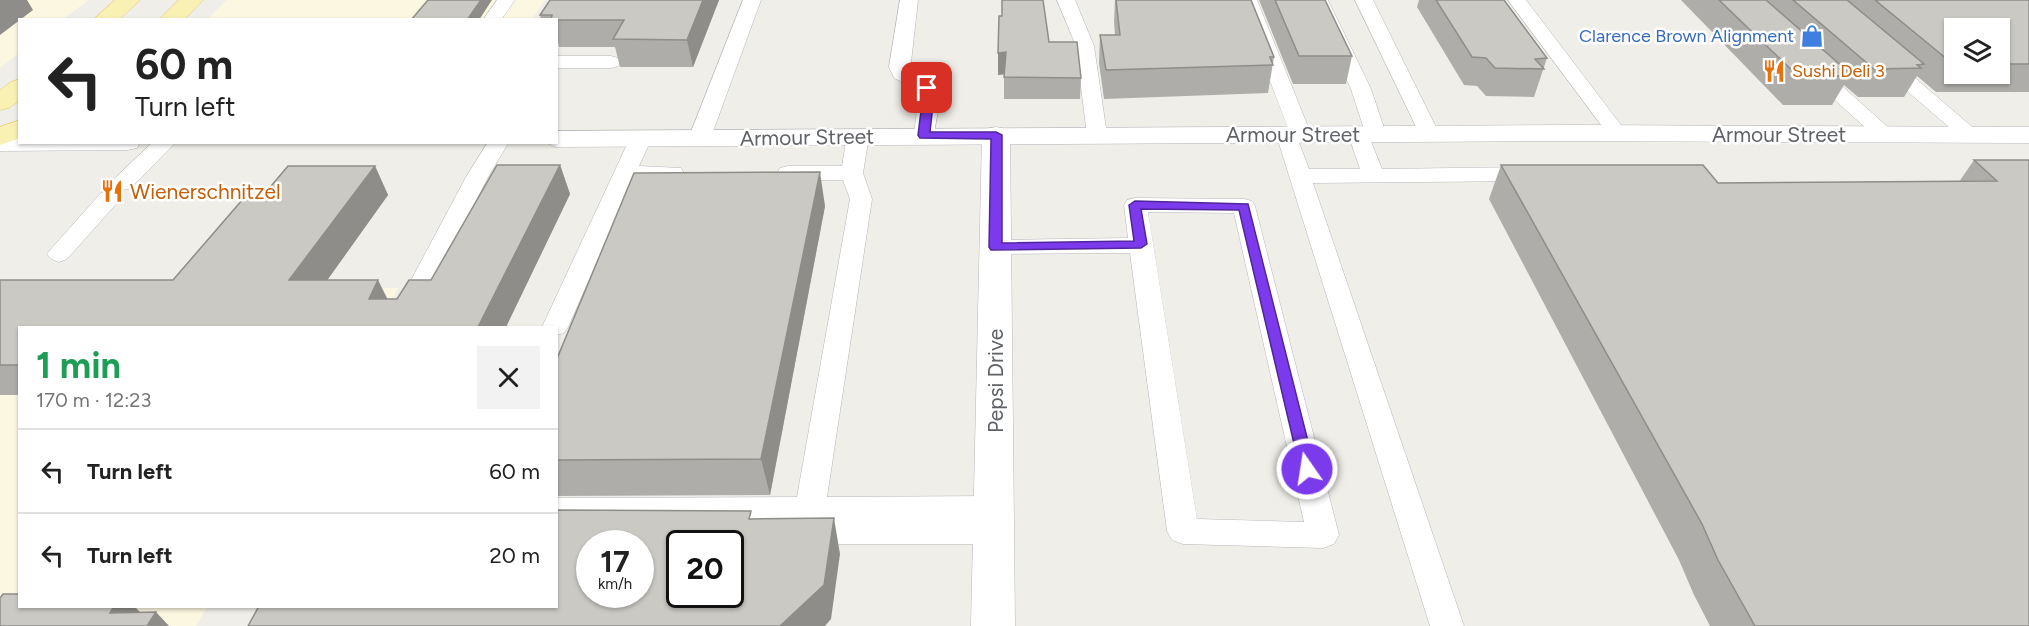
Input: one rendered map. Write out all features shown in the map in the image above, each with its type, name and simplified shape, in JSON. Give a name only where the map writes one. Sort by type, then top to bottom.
[{"type":"main road","points":[[106,18],[129,0]]},
{"type":"main road","points":[[172,18],[192,0]]},
{"type":"main road","points":[[0,102],[18,88]]},
{"type":"main road","points":[[0,137],[18,129]]},
{"type":"street","name":"Armour Street","points":[[558,138],[1617,133],[2029,135]]},
{"type":"street","name":"Pepsi Drive","points":[[993,626],[996,135]]},
{"type":"street","points":[[0,143],[18,143]]},
{"type":"lane","points":[[493,18],[506,0]]},
{"type":"lane","points":[[700,137],[752,0]]},
{"type":"lane","points":[[909,0],[899,67],[901,74],[922,83],[927,88],[929,95],[924,135]]},
{"type":"lane","points":[[1066,0],[1085,46],[1096,135]]},
{"type":"lane","points":[[1248,0],[1293,134],[1299,176],[1447,626]]},
{"type":"lane","points":[[1319,0],[1360,89],[1373,176]]},
{"type":"lane","points":[[1364,0],[1429,134]]},
{"type":"lane","points":[[1517,0],[1617,133]]},
{"type":"lane","points":[[1875,52],[1970,135]]},
{"type":"lane","points":[[1797,55],[1884,134]]},
{"type":"lane","points":[[558,62],[611,62]]},
{"type":"lane","points":[[810,508],[861,199],[852,173],[858,136]]},
{"type":"lane","points":[[555,326],[641,138]]},
{"type":"lane","points":[[58,254],[116,191],[164,144]]},
{"type":"lane","points":[[400,326],[477,177],[498,144]]},
{"type":"lane","points":[[625,173],[697,173]]},
{"type":"lane","points":[[768,173],[852,173]]},
{"type":"lane","points":[[1299,176],[1553,174]]},
{"type":"lane","points":[[1135,205],[1244,206],[1323,535],[1183,531],[1141,244],[1135,205]]},
{"type":"lane","points":[[996,247],[1141,244]]},
{"type":"lane","points":[[558,510],[810,508],[993,519]]},
{"type":"lane","points":[[558,531],[993,519]]},
{"type":"shaded area","points":[[0,0],[89,0],[64,18],[18,18],[18,54],[0,68]]},
{"type":"shaded area","points":[[227,0],[545,0],[533,18],[208,18]]},
{"type":"shaded area","points":[[398,288],[376,326],[18,326],[18,608],[207,608],[196,626],[0,626],[0,290]]},
{"type":"building","points":[[428,0],[481,0],[468,18],[413,18]]},
{"type":"building","points":[[550,0],[703,0],[687,40],[613,39],[624,20],[558,20],[558,18],[551,18],[552,15],[540,15]]},
{"type":"building","points":[[1002,0],[1043,0],[1049,42],[1077,42],[1081,78],[1004,77],[1006,52],[998,53]]},
{"type":"building","points":[[1116,0],[1251,0],[1274,57],[1270,57],[1273,65],[1106,70],[1100,35],[1120,35]]},
{"type":"building","points":[[1275,0],[1325,0],[1352,56],[1299,56]]},
{"type":"building","points":[[1436,0],[1504,0],[1547,58],[1535,59],[1544,69],[1495,68],[1486,58],[1472,57]]},
{"type":"building","points":[[1719,0],[1766,0],[1845,69],[1840,69],[1848,76],[1798,76]]},
{"type":"building","points":[[1793,0],[1847,0],[1924,64],[1917,65],[1921,68],[1874,69]]},
{"type":"building","points":[[1875,0],[2029,0],[2029,64],[2010,64],[2010,18],[1944,18],[1944,57]]},
{"type":"building","points":[[1974,160],[2029,160],[2029,626],[1755,626],[1718,560],[1702,524],[1501,165],[1703,165],[1718,183],[1997,181]]},
{"type":"building","points":[[497,165],[560,165],[479,326],[18,326],[18,365],[0,365],[0,280],[173,280],[243,199],[260,199],[288,166],[375,166],[289,280],[378,280],[369,299],[397,299],[409,280],[431,280]]},
{"type":"building","points":[[820,172],[761,459],[558,460],[558,356],[634,173]]},
{"type":"building","points":[[558,510],[751,511],[749,519],[834,518],[824,585],[780,626],[248,626],[258,608],[558,608]]},
{"type":"building","points":[[3,594],[18,594],[18,608],[113,608],[110,613],[156,612],[147,626],[0,626],[0,598]]},
{"type":"place","name":"Clarence Brown Alignment","points":[[1812,36]]},
{"type":"place","name":"Sushi Deli 3","points":[[1774,71]]},
{"type":"place","name":"Wienerschnitzel","points":[[112,191]]},
{"type":"route","points":[[927,88],[929,95],[924,135],[996,135],[996,247],[1141,244],[1135,205],[1244,206],[1307,469]]}]
